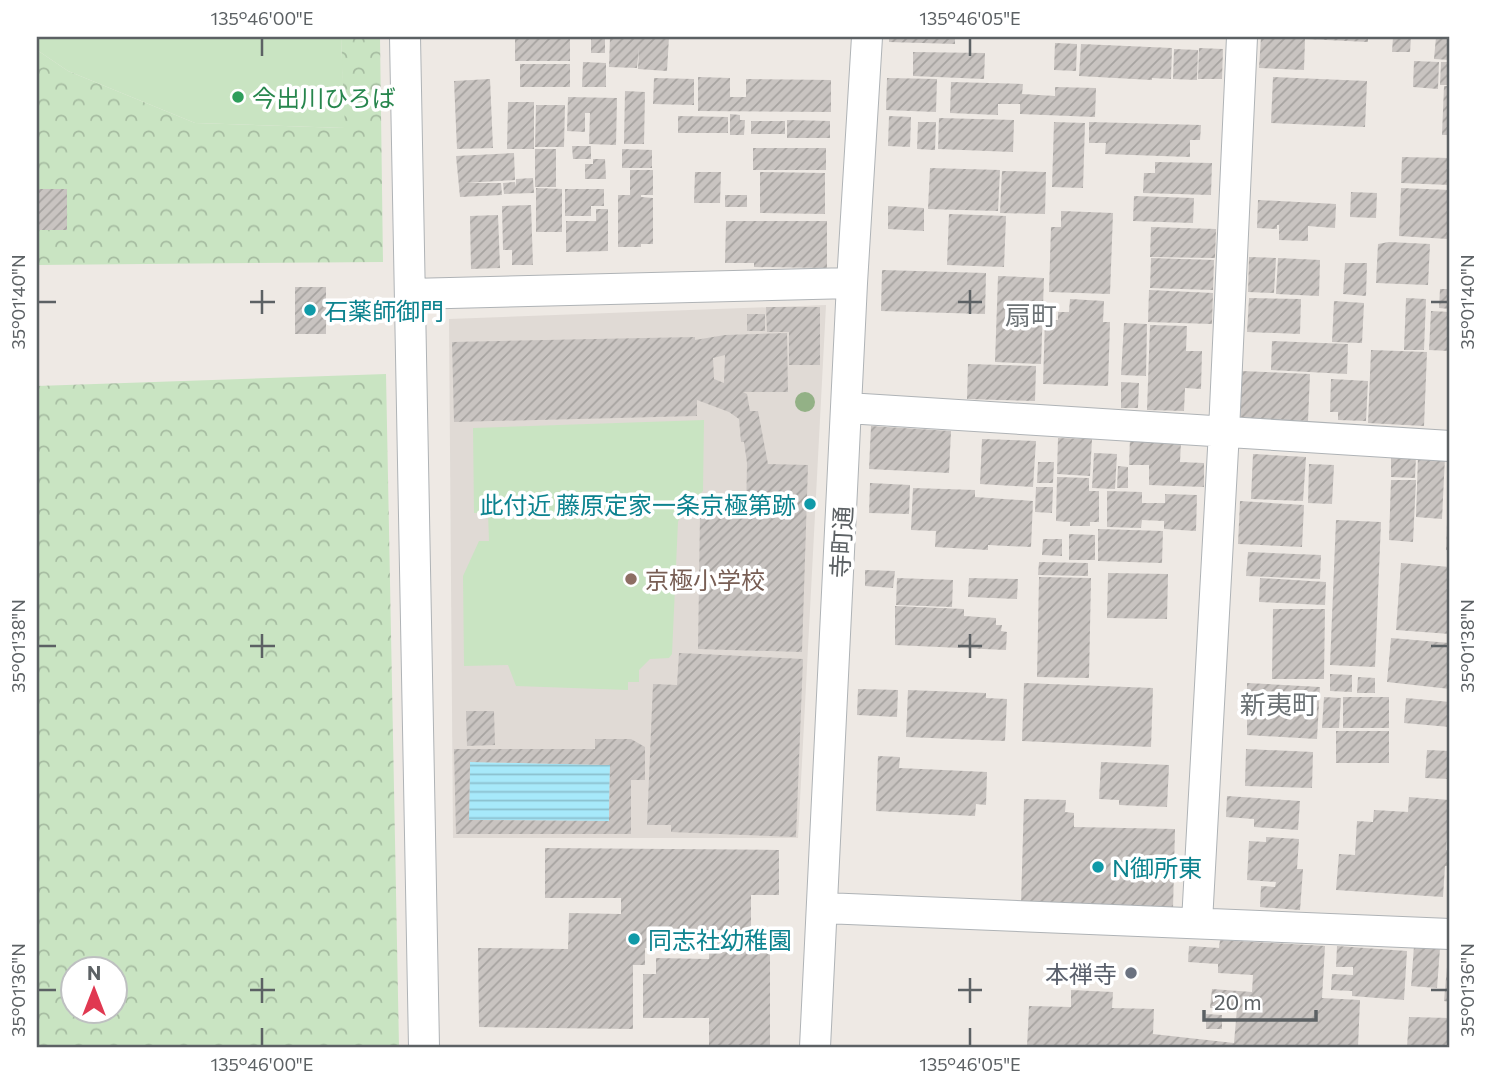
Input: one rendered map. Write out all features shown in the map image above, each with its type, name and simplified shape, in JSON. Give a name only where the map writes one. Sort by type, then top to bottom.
[{"type":"street","points":[[405,37],[425,1047]]},
{"type":"street","name":"寺町通","points":[[815,1047],[824,908],[852,283],[867,37]]},
{"type":"street","points":[[1197,922],[1242,37]]},
{"type":"street","points":[[410,294],[852,283]]},
{"type":"street","points":[[847,408],[1450,446]]},
{"type":"street","points":[[824,908],[1450,934]]},
{"type":"shaded area","name":"京極小学校","points":[[826,305],[798,838],[453,838],[449,319]]},
{"type":"green space","name":"今出川ひろば","points":[[37,37],[341,37],[345,128],[195,123],[68,71],[37,50]]},
{"type":"green space","points":[[341,37],[380,37],[383,262],[37,265],[37,50],[68,71],[195,123],[344,128]]},
{"type":"green space","points":[[386,374],[399,1047],[37,1047],[37,386]]},
{"type":"green space","points":[[704,420],[703,491],[681,514],[678,522],[672,654],[669,658],[650,659],[639,670],[639,682],[628,682],[628,690],[516,686],[508,665],[464,666],[463,576],[479,541],[489,541],[488,513],[474,513],[473,428]]},
{"type":"water","points":[[470,762],[610,765],[609,821],[469,820]]},
{"type":"building","points":[[515,37],[570,37],[570,61],[515,61]]},
{"type":"building","points":[[591,37],[605,37],[605,53],[591,53]]},
{"type":"building","points":[[610,37],[669,37],[667,71],[638,69],[639,48],[637,68],[609,67]]},
{"type":"building","points":[[889,37],[955,37],[955,44],[889,42]]},
{"type":"building","points":[[1261,37],[1368,37],[1368,42],[1305,39],[1304,70],[1259,68]]},
{"type":"building","points":[[1393,37],[1411,37],[1410,52],[1392,52]]},
{"type":"building","points":[[1436,37],[1450,37],[1450,60],[1434,59]]},
{"type":"building","points":[[1055,43],[1077,44],[1076,71],[1054,70]]},
{"type":"building","points":[[1081,44],[1172,48],[1171,79],[1079,76]]},
{"type":"building","points":[[1199,48],[1223,49],[1222,79],[1198,79]]},
{"type":"building","points":[[1174,49],[1198,50],[1197,80],[1173,79]]},
{"type":"building","points":[[913,52],[985,53],[984,79],[913,76]]},
{"type":"building","points":[[1414,61],[1439,62],[1438,89],[1413,87]]},
{"type":"building","points":[[583,62],[606,63],[606,87],[582,87]]},
{"type":"building","points":[[1441,62],[1450,62],[1450,85],[1440,85]]},
{"type":"building","points":[[520,64],[570,64],[570,87],[520,87]]},
{"type":"building","points":[[698,77],[730,78],[730,97],[746,97],[746,79],[831,80],[831,112],[698,111]]},
{"type":"building","points":[[1273,77],[1367,81],[1365,127],[1271,123]]},
{"type":"building","points":[[654,78],[694,79],[694,105],[653,104]]},
{"type":"building","points":[[887,78],[937,79],[936,112],[886,110]]},
{"type":"building","points":[[490,79],[493,148],[457,149],[454,81]]},
{"type":"building","points":[[951,82],[1023,84],[1022,94],[1055,96],[1055,87],[1096,88],[1095,117],[1020,114],[1020,104],[998,104],[998,115],[950,113]]},
{"type":"building","points":[[1444,86],[1450,86],[1450,135],[1442,135]]},
{"type":"building","points":[[625,91],[645,92],[644,144],[624,144]]},
{"type":"building","points":[[568,97],[617,98],[616,145],[589,144],[590,113],[585,113],[585,132],[567,131]]},
{"type":"building","points":[[508,102],[534,102],[534,149],[507,149]]},
{"type":"building","points":[[536,105],[565,105],[564,147],[535,147]]},
{"type":"building","points":[[730,114],[740,115],[740,120],[745,120],[744,135],[730,135]]},
{"type":"building","points":[[678,116],[728,117],[728,133],[678,133]]},
{"type":"building","points":[[889,116],[911,117],[910,147],[888,146]]},
{"type":"building","points":[[939,118],[1014,120],[1013,152],[938,149]]},
{"type":"building","points":[[787,120],[830,121],[830,138],[787,138]]},
{"type":"building","points":[[751,121],[785,121],[785,134],[751,134]]},
{"type":"building","points":[[918,122],[936,122],[935,150],[917,149]]},
{"type":"building","points":[[1054,122],[1085,123],[1083,188],[1052,187]]},
{"type":"building","points":[[1089,122],[1201,125],[1200,140],[1190,140],[1190,157],[1105,154],[1106,143],[1089,143]]},
{"type":"building","points":[[572,146],[591,146],[591,159],[573,159]]},
{"type":"building","points":[[753,148],[826,148],[826,170],[753,170]]},
{"type":"building","points":[[535,149],[556,149],[556,187],[535,187]]},
{"type":"building","points":[[622,149],[652,150],[652,168],[622,168]]},
{"type":"building","points":[[514,153],[515,180],[465,183],[501,183],[502,195],[460,197],[456,156]]},
{"type":"building","points":[[1402,157],[1450,158],[1450,185],[1401,183]]},
{"type":"building","points":[[593,159],[605,159],[606,179],[585,179],[585,164],[593,164]]},
{"type":"building","points":[[1155,162],[1212,163],[1211,195],[1143,193],[1144,173],[1155,173]]},
{"type":"building","points":[[930,168],[1000,170],[998,211],[928,209]]},
{"type":"building","points":[[630,170],[653,170],[653,195],[641,197],[653,198],[653,244],[618,247],[618,195],[630,195]]},
{"type":"building","points":[[1002,171],[1046,172],[1045,214],[1000,213]]},
{"type":"building","points":[[695,172],[721,172],[720,203],[694,203]]},
{"type":"building","points":[[760,172],[825,173],[825,214],[760,213]]},
{"type":"building","points":[[533,178],[534,193],[504,194],[503,183],[515,182],[516,187],[516,179]]},
{"type":"building","points":[[536,188],[562,189],[562,232],[536,232]]},
{"type":"building","points":[[1401,188],[1450,190],[1448,239],[1399,236]]},
{"type":"building","points":[[37,189],[67,189],[67,230],[37,230]]},
{"type":"building","points":[[565,189],[604,189],[604,206],[591,206],[591,216],[565,216]]},
{"type":"building","points":[[1351,192],[1377,193],[1376,218],[1350,217]]},
{"type":"building","points":[[725,195],[747,195],[747,207],[725,207]]},
{"type":"building","points":[[1134,196],[1194,198],[1193,223],[1133,221]]},
{"type":"building","points":[[1258,200],[1336,204],[1335,228],[1308,226],[1308,241],[1279,240],[1279,225],[1277,229],[1257,228]]},
{"type":"building","points":[[531,205],[533,265],[512,265],[512,250],[503,250],[502,206]]},
{"type":"building","points":[[888,206],[924,208],[924,231],[888,229]]},
{"type":"building","points":[[596,209],[608,209],[608,251],[566,252],[566,221],[596,221]]},
{"type":"building","points":[[1061,211],[1113,213],[1110,294],[1049,292],[1051,227],[1061,227]]},
{"type":"building","points":[[949,214],[1006,216],[1004,267],[947,265]]},
{"type":"building","points":[[498,215],[500,268],[471,269],[470,216]]},
{"type":"building","points":[[726,221],[827,221],[827,268],[754,267],[754,263],[725,263]]},
{"type":"building","points":[[1151,227],[1216,229],[1215,258],[1150,257]]},
{"type":"building","points":[[1378,244],[1430,244],[1428,285],[1376,283]]},
{"type":"building","points":[[1249,257],[1276,258],[1274,293],[1248,292]]},
{"type":"building","points":[[1151,258],[1214,260],[1213,290],[1150,288]]},
{"type":"building","points":[[1278,258],[1320,260],[1319,296],[1276,294]]},
{"type":"building","points":[[1345,263],[1367,263],[1366,296],[1343,294]]},
{"type":"building","points":[[882,270],[986,273],[985,314],[881,311]]},
{"type":"building","points":[[998,276],[1044,278],[1041,364],[995,362]]},
{"type":"building","name":"石薬師御門","points":[[295,287],[326,287],[326,334],[295,334]]},
{"type":"building","points":[[1440,289],[1450,289],[1450,309],[1439,308]]},
{"type":"building","points":[[1149,290],[1213,293],[1212,324],[1148,322]]},
{"type":"building","points":[[1249,298],[1301,299],[1300,334],[1247,332]]},
{"type":"building","points":[[1406,298],[1426,299],[1424,350],[1404,350]]},
{"type":"building","points":[[1070,299],[1104,301],[1103,322],[1110,322],[1108,386],[1043,384],[1045,320],[1058,320],[1058,312],[1069,312]]},
{"type":"building","points":[[1334,301],[1364,303],[1362,343],[1332,342]]},
{"type":"building","points":[[766,307],[820,307],[820,365],[789,365],[789,332],[767,332]]},
{"type":"building","points":[[1431,311],[1450,312],[1450,351],[1429,350]]},
{"type":"building","points":[[747,314],[765,314],[765,331],[747,331]]},
{"type":"building","points":[[1124,323],[1147,324],[1146,376],[1121,375]]},
{"type":"building","points":[[1150,325],[1187,326],[1186,351],[1202,351],[1201,389],[1185,388],[1184,411],[1147,410]]},
{"type":"building","points":[[787,333],[788,392],[743,392],[747,394],[750,411],[758,411],[768,464],[808,465],[802,652],[698,649],[700,514],[746,516],[747,463],[744,442],[741,442],[739,419],[729,412],[697,400],[697,416],[454,422],[452,342],[695,337],[695,340],[725,335]],"holes":[[[725,355],[724,383],[714,379],[713,358]]]},
{"type":"building","points":[[1272,341],[1348,344],[1347,374],[1271,370]]},
{"type":"building","points":[[1371,350],[1427,352],[1424,426],[1368,423]]},
{"type":"building","points":[[968,364],[1036,366],[1035,401],[967,399]]},
{"type":"building","points":[[1241,371],[1310,374],[1308,421],[1239,418]]},
{"type":"building","points":[[1331,379],[1368,381],[1366,421],[1338,420],[1338,412],[1330,412]]},
{"type":"building","points":[[1121,382],[1139,383],[1138,408],[1121,408]]},
{"type":"building","points":[[871,426],[951,431],[949,473],[869,469]]},
{"type":"building","points":[[1058,438],[1092,439],[1090,476],[1057,474]]},
{"type":"building","points":[[982,439],[1036,441],[1033,487],[980,484]]},
{"type":"building","points":[[1130,439],[1181,441],[1180,462],[1204,463],[1204,487],[1149,485],[1149,465],[1129,465]]},
{"type":"building","points":[[1094,453],[1117,454],[1115,489],[1092,488]]},
{"type":"building","points":[[1253,454],[1306,457],[1303,501],[1251,499]]},
{"type":"building","points":[[1391,454],[1416,456],[1415,478],[1391,477]]},
{"type":"building","points":[[1418,456],[1445,457],[1442,519],[1416,517]]},
{"type":"building","points":[[1038,462],[1054,462],[1053,483],[1037,483]]},
{"type":"building","points":[[1309,464],[1334,465],[1332,504],[1308,503]]},
{"type":"building","points":[[1118,466],[1128,467],[1128,488],[1117,488]]},
{"type":"building","points":[[1057,477],[1089,478],[1089,491],[1099,491],[1099,522],[1090,522],[1090,526],[1070,526],[1070,522],[1056,521]]},
{"type":"building","points":[[1391,480],[1416,480],[1413,542],[1389,540]]},
{"type":"building","points":[[870,483],[910,485],[909,514],[869,513]]},
{"type":"building","points":[[1036,487],[1053,487],[1052,513],[1035,512]]},
{"type":"building","points":[[913,488],[975,490],[975,497],[1033,501],[1031,547],[988,545],[988,550],[935,547],[936,531],[911,530]]},
{"type":"building","points":[[1107,491],[1142,492],[1142,503],[1165,503],[1165,494],[1197,495],[1196,531],[1164,529],[1164,521],[1142,520],[1141,528],[1107,527]]},
{"type":"building","points":[[1450,494],[1450,551],[1446,550]]},
{"type":"building","points":[[1240,501],[1304,505],[1302,547],[1238,544]]},
{"type":"building","points":[[1336,520],[1381,522],[1375,667],[1330,665]]},
{"type":"building","points":[[1098,529],[1163,531],[1162,563],[1098,561]]},
{"type":"building","points":[[1069,534],[1095,535],[1095,560],[1069,560]]},
{"type":"building","points":[[1043,539],[1062,539],[1062,556],[1042,555]]},
{"type":"building","points":[[1248,552],[1321,555],[1320,579],[1246,576]]},
{"type":"building","points":[[1039,562],[1088,563],[1088,576],[1038,575]]},
{"type":"building","points":[[1401,563],[1450,567],[1450,634],[1396,630]]},
{"type":"building","points":[[865,570],[895,571],[893,588],[865,586]]},
{"type":"building","points":[[1108,573],[1168,574],[1167,619],[1107,618]]},
{"type":"building","points":[[1039,577],[1091,578],[1089,678],[1037,677]]},
{"type":"building","points":[[897,578],[953,580],[952,607],[896,605]]},
{"type":"building","points":[[969,578],[1018,579],[1017,599],[968,597]]},
{"type":"building","points":[[1260,578],[1326,582],[1325,605],[1259,602]]},
{"type":"building","points":[[895,606],[964,609],[964,616],[996,618],[996,625],[1002,625],[1001,631],[1007,632],[1006,650],[895,645]]},
{"type":"building","points":[[1273,609],[1325,609],[1324,679],[1272,679]]},
{"type":"building","points":[[1391,638],[1450,643],[1450,689],[1387,682]]},
{"type":"building","points":[[679,653],[803,659],[796,837],[671,832],[671,825],[647,825],[653,684],[677,685]]},
{"type":"building","points":[[1330,674],[1352,675],[1352,692],[1330,691]]},
{"type":"building","points":[[1358,677],[1375,678],[1375,693],[1357,693]]},
{"type":"building","points":[[1024,683],[1153,688],[1151,747],[1022,741]]},
{"type":"building","points":[[1247,683],[1320,687],[1317,739],[1247,735]]},
{"type":"building","points":[[858,689],[898,690],[897,717],[857,715]]},
{"type":"building","points":[[908,690],[986,693],[986,698],[1007,699],[1005,741],[906,737]]},
{"type":"building","points":[[1324,697],[1341,698],[1339,728],[1322,728]]},
{"type":"building","points":[[1343,697],[1389,697],[1389,728],[1343,728]]},
{"type":"building","points":[[1406,698],[1450,702],[1450,727],[1404,723]]},
{"type":"building","points":[[466,711],[494,711],[495,745],[467,746]]},
{"type":"building","points":[[1336,731],[1389,731],[1389,763],[1336,763]]},
{"type":"building","points":[[595,739],[631,739],[645,747],[645,780],[631,780],[631,834],[456,834],[454,749],[595,749]],"holes":[[[470,762],[610,765],[609,821],[469,820]]]},
{"type":"building","points":[[1246,749],[1313,752],[1312,788],[1245,786]]},
{"type":"building","points":[[1427,750],[1450,751],[1450,779],[1425,778]]},
{"type":"building","points":[[878,756],[900,757],[899,768],[987,772],[986,805],[976,804],[975,816],[876,811]]},
{"type":"building","points":[[1101,762],[1169,765],[1167,807],[1119,805],[1119,800],[1099,799]]},
{"type":"building","points":[[1227,796],[1300,801],[1298,830],[1254,827],[1254,819],[1226,817]]},
{"type":"building","points":[[1409,797],[1450,800],[1446,850],[1450,851],[1450,866],[1445,866],[1443,897],[1336,890],[1339,854],[1355,855],[1357,821],[1373,822],[1374,810],[1408,812]]},
{"type":"building","name":"N御所東","points":[[1024,799],[1066,800],[1065,812],[1074,813],[1074,827],[1175,829],[1173,909],[1021,905]]},
{"type":"building","points":[[1266,837],[1299,839],[1297,869],[1303,869],[1300,910],[1260,907],[1261,886],[1275,887],[1276,882],[1247,880],[1249,841],[1266,842]]},
{"type":"building","name":"同志社幼稚園","points":[[545,848],[779,850],[779,895],[751,895],[751,930],[700,930],[700,948],[645,948],[645,965],[633,965],[633,1029],[479,1027],[478,948],[568,949],[569,913],[621,914],[621,898],[545,898]]},
{"type":"building","points":[[709,940],[770,941],[770,1047],[709,1047],[709,1018],[643,1018],[643,974],[656,974],[656,958],[709,959]]},
{"type":"building","points":[[1220,940],[1325,946],[1322,998],[1360,1000],[1358,1047],[1027,1047],[1029,1006],[1071,1007],[1071,990],[1113,992],[1112,1008],[1154,1009],[1153,1034],[1234,1043],[1237,1009],[1210,1008],[1212,989],[1252,992],[1253,975],[1218,973],[1218,964],[1188,962],[1189,946],[1219,948]]},
{"type":"building","points":[[1337,946],[1407,951],[1404,1000],[1352,996],[1352,991],[1331,990],[1332,974],[1353,975],[1353,967],[1336,967]]},
{"type":"building","points":[[1414,946],[1440,948],[1437,988],[1411,986]]},
{"type":"building","points":[[1450,956],[1450,1002],[1444,1001]]},
{"type":"building","points":[[1206,1014],[1222,1015],[1222,1029],[1206,1029]]},
{"type":"building","points":[[1409,1017],[1450,1018],[1450,1047],[1407,1047]]},
{"type":"place","name":"今出川ひろば","points":[[238,97]]},
{"type":"place","name":"石薬師御門","points":[[310,310]]},
{"type":"place","name":"此付近 藤原定家一条京極第跡","points":[[810,504]]},
{"type":"place","name":"京極小学校","points":[[631,579]]},
{"type":"place","name":"N御所東","points":[[1098,867]]},
{"type":"place","name":"同志社幼稚園","points":[[634,939]]},
{"type":"place","name":"本禅寺","points":[[1131,973]]},
{"type":"district","name":"扇町","points":[[1031,314]]},
{"type":"district","name":"新夷町","points":[[1279,703]]}]
